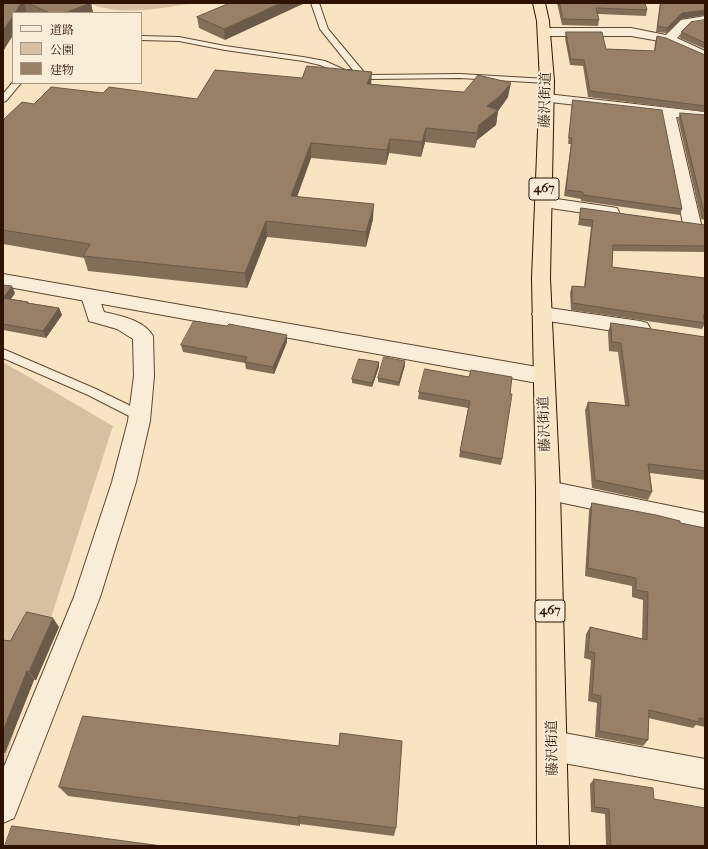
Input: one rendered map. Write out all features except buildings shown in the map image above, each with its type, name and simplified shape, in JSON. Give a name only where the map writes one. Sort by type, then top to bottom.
[{"type":"highway","name":"藤沢街道","points":[[539,3],[544,32],[547,81],[543,202],[542,314],[548,490],[553,746],[553,846]]},
{"type":"street","points":[[669,39],[685,23],[705,20]]},
{"type":"street","points":[[544,32],[631,32],[669,39],[705,56]]},
{"type":"street","points":[[547,98],[705,116]]},
{"type":"street","points":[[668,112],[691,224]]},
{"type":"street","points":[[543,202],[630,215]]},
{"type":"street","points":[[3,280],[544,376]]},
{"type":"street","points":[[3,807],[87,596],[124,482],[140,416],[144,376],[143,336],[124,324],[96,316],[90,296]]},
{"type":"street","points":[[542,314],[656,331]]},
{"type":"street","points":[[548,490],[705,523]]},
{"type":"street","points":[[553,746],[705,774]]},
{"type":"lane","points":[[315,3],[324,29],[360,73]]},
{"type":"lane","points":[[142,38],[194,41],[225,48],[303,59],[322,63],[344,72],[360,73],[369,77],[453,76],[547,81]]},
{"type":"lane","points":[[3,99],[16,84]]},
{"type":"lane","points":[[3,353],[92,392],[140,416]]},
{"type":"green space","points":[[89,3],[193,3],[155,9],[113,10]]},
{"type":"green space","points":[[3,362],[113,426],[3,766]]}]
